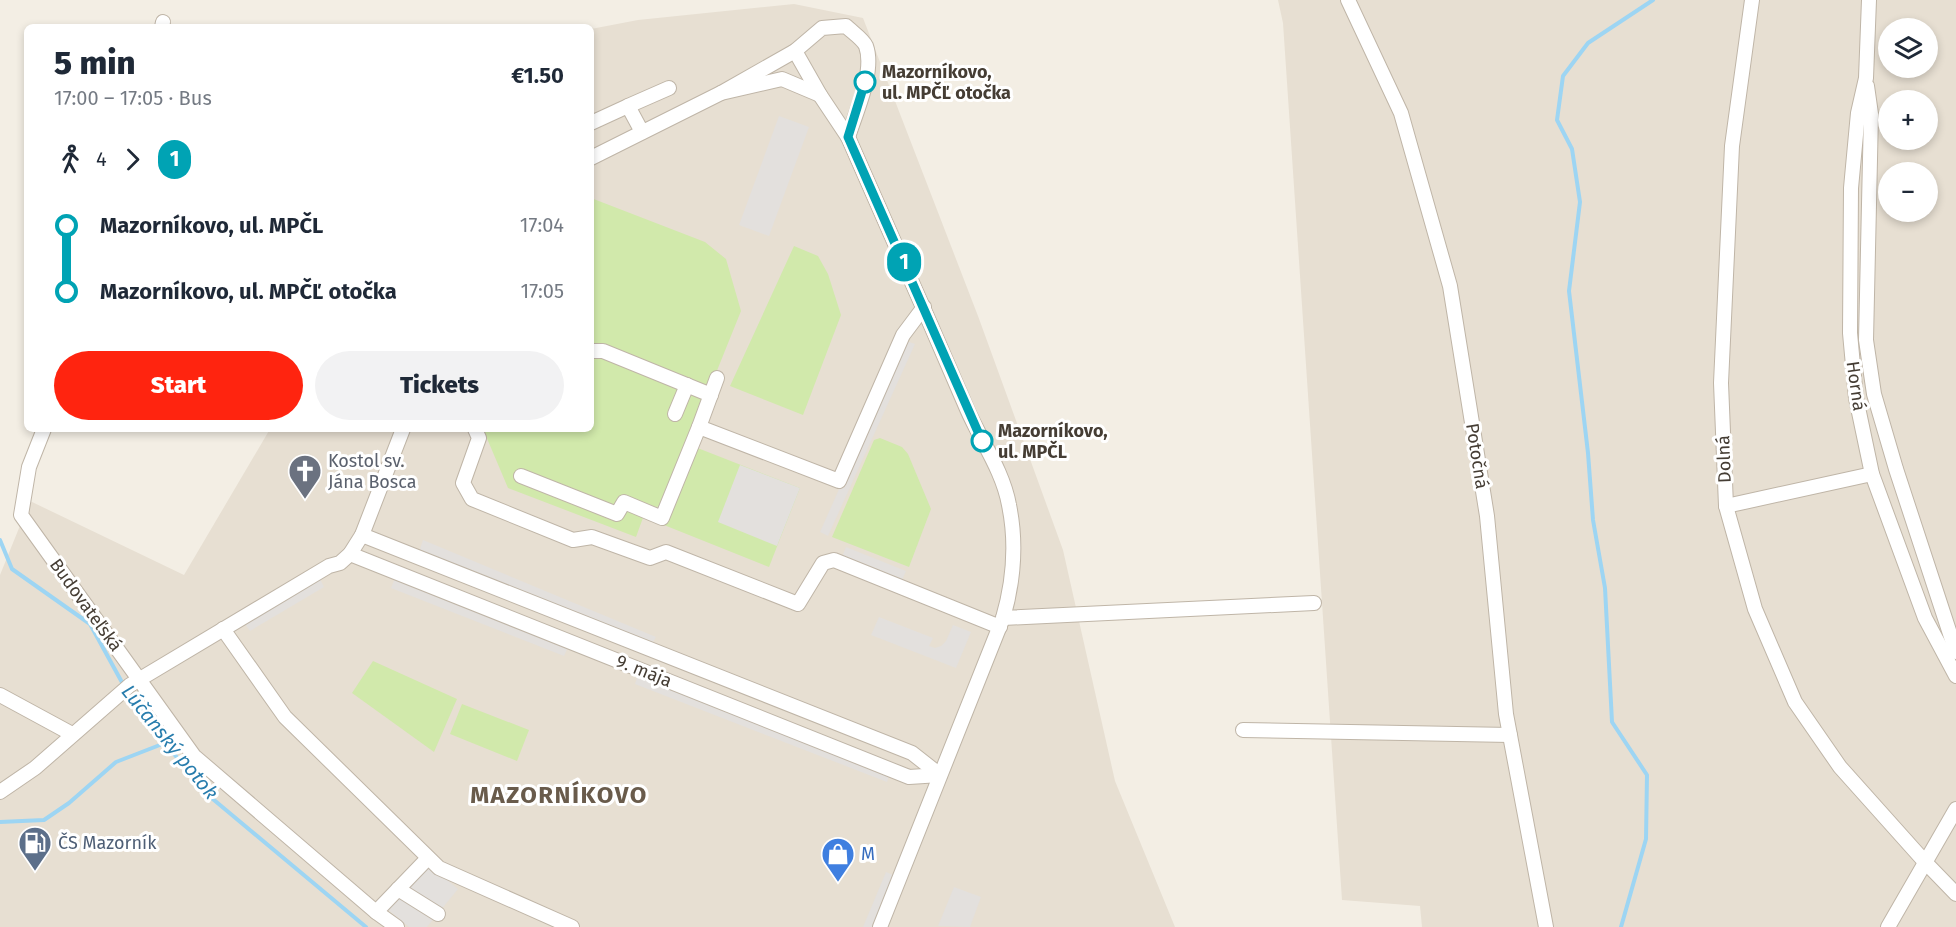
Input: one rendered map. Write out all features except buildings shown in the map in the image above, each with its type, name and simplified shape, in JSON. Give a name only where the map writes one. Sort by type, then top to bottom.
[{"type":"street","name":"Potočná","points":[[1348,0],[1401,114],[1450,286],[1487,516],[1506,714],[1546,927]]},
{"type":"street","name":"Dolná","points":[[1752,0],[1732,146],[1721,383],[1726,506],[1755,609],[1795,702],[1840,766],[1956,894]]},
{"type":"street","name":"Horná","points":[[1869,0],[1866,78],[1871,114],[1866,340],[1874,394],[1956,652]]},
{"type":"street","points":[[594,156],[721,93],[795,51],[822,28],[846,26],[866,44],[869,62],[862,94],[848,137]]},
{"type":"street","points":[[795,51],[820,95],[848,137],[976,430],[1003,482],[1014,532],[1014,569],[1011,589],[1001,622],[880,927]]},
{"type":"street","name":"Horná","points":[[1866,78],[1858,113],[1851,188],[1850,333],[1856,398],[1872,474],[1925,618],[1956,676]]},
{"type":"street","points":[[721,93],[782,79],[820,95]]},
{"type":"street","points":[[594,122],[669,88]]},
{"type":"street","points":[[628,106],[642,132]]},
{"type":"street","points":[[699,427],[839,481],[903,334],[924,308]]},
{"type":"street","points":[[594,351],[603,351],[711,395]]},
{"type":"street","points":[[521,476],[617,514],[624,502],[662,518],[717,378]]},
{"type":"street","points":[[675,414],[687,385]]},
{"type":"street","name":"Budovateľská","points":[[43,432],[29,467],[21,515],[134,682],[194,756],[376,912],[397,927]]},
{"type":"street","points":[[0,792],[35,768],[134,682],[329,566],[340,563],[350,554],[362,535],[402,432]]},
{"type":"street","points":[[476,432],[479,438],[463,483],[472,499],[573,540],[592,537],[650,558],[666,552],[798,604],[823,563],[834,560],[1001,622],[1314,603]]},
{"type":"street","points":[[1726,506],[1872,474]]},
{"type":"street","points":[[362,535],[912,753],[940,775]]},
{"type":"street","name":"9. mája","points":[[350,554],[909,777],[940,775]]},
{"type":"street","points":[[223,629],[285,717],[439,868],[572,927]]},
{"type":"street","points":[[0,695],[72,734]]},
{"type":"street","points":[[1243,730],[1510,735]]},
{"type":"street","points":[[1888,927],[1956,809]]},
{"type":"street","points":[[376,912],[428,858]]},
{"type":"street","points":[[398,889],[438,914]]},
{"type":"shaded area","points":[[1278,0],[1956,0],[1956,927],[1422,927],[1420,906],[1342,900],[1283,23]]},
{"type":"shaded area","points":[[794,4],[863,18],[978,316],[1063,550],[1115,781],[1175,927],[0,927],[0,575],[30,501],[184,575],[268,432],[594,432],[594,28],[638,20]]},
{"type":"shaded area","points":[[779,116],[809,127],[769,236],[739,225]]},
{"type":"shaded area","points":[[906,341],[915,344],[828,536],[820,532]]},
{"type":"shaded area","points":[[740,465],[800,488],[777,546],[718,522]]},
{"type":"shaded area","points":[[423,540],[656,637],[653,642],[419,552]]},
{"type":"shaded area","points":[[846,547],[906,571],[902,580],[842,557]]},
{"type":"shaded area","points":[[395,578],[568,647],[564,656],[391,588]]},
{"type":"shaded area","points":[[320,579],[324,587],[250,631],[245,624]]},
{"type":"shaded area","points":[[879,617],[933,638],[929,646],[935,648],[946,641],[953,625],[971,632],[956,668],[871,635]]},
{"type":"shaded area","points":[[638,675],[890,773],[887,782],[635,684]]},
{"type":"shaded area","points":[[426,862],[458,889],[427,927],[409,927],[387,909]]},
{"type":"shaded area","points":[[886,872],[893,875],[872,927],[863,927]]},
{"type":"shaded area","points":[[954,887],[981,897],[970,927],[938,926]]},
{"type":"green space","points":[[594,199],[705,242],[726,259],[741,311],[714,378],[709,385],[701,387],[703,405],[663,506],[656,507],[648,504],[636,537],[508,488],[484,432],[594,432]]},
{"type":"green space","points":[[794,246],[818,256],[828,274],[841,315],[803,415],[730,386]]},
{"type":"green space","points":[[880,438],[902,447],[908,454],[931,509],[909,567],[832,537],[874,440]]},
{"type":"green space","points":[[695,447],[800,488],[769,567],[664,525]]},
{"type":"green space","points":[[373,661],[457,699],[434,752],[352,693]]},
{"type":"green space","points":[[462,704],[529,730],[517,761],[450,734]]},
{"type":"waterway","points":[[1621,927],[1646,839],[1647,775],[1612,722],[1605,588],[1593,520],[1588,453],[1569,291],[1580,202],[1572,149],[1557,120],[1563,76],[1588,43],[1653,0]]},
{"type":"waterway","name":"Lúčanský potok","points":[[0,540],[12,569],[90,624],[124,686]]},
{"type":"waterway","name":"Lúčanský potok","points":[[128,692],[165,743],[208,795],[366,927]]},
{"type":"waterway","points":[[0,822],[44,820],[69,803],[116,762],[165,743]]},
{"type":"bus line","name":"1","points":[[865,82],[848,137],[982,441]]},
{"type":"place","name":"Mazorníkovo, ul. MPČĽ otočka","points":[[865,82]]},
{"type":"place","name":"Mazorníkovo, ul. MPČL","points":[[982,441]]},
{"type":"place","name":"Kostol sv. Jána Bosca","points":[[305,500]]},
{"type":"place","name":"ČS Mazorník","points":[[35,872]]},
{"type":"place","name":"M","points":[[838,883]]},
{"type":"district","name":"MAZORNÍKOVO","points":[[559,795]]}]
